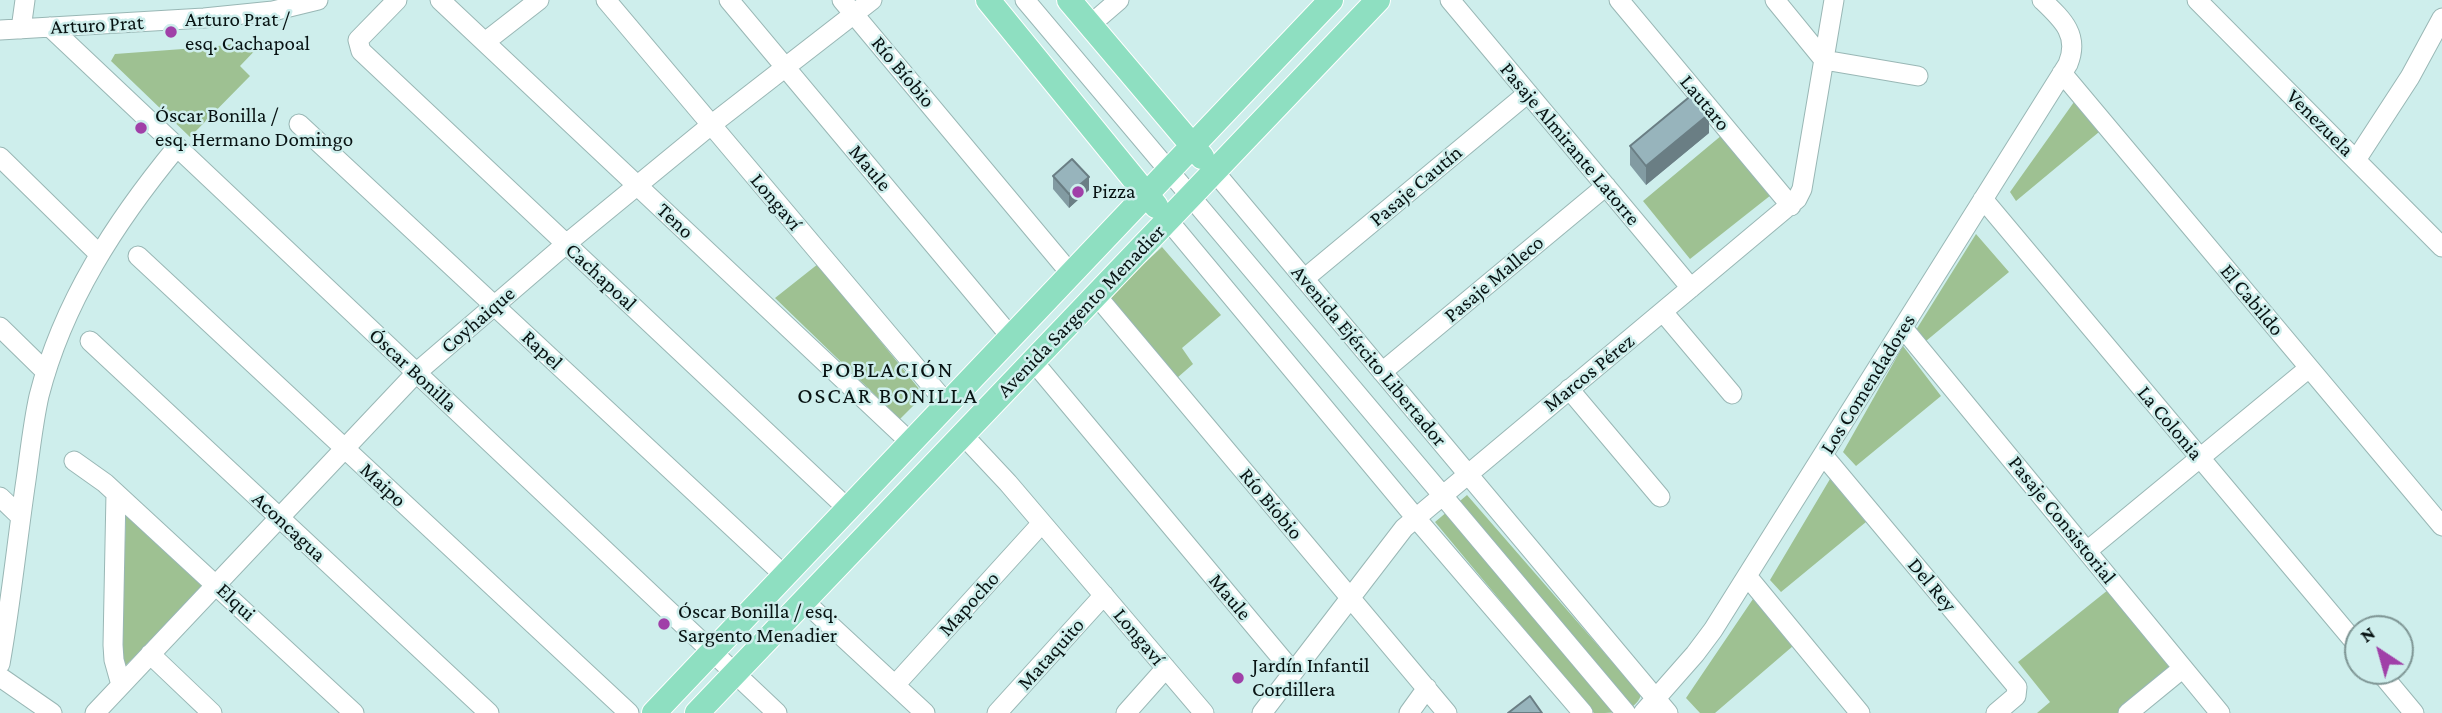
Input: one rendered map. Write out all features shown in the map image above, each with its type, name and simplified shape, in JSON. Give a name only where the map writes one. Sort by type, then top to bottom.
[{"type":"main road","points":[[988,0],[1168,220]]},
{"type":"main road","name":"Avenida Ejército Libertador","points":[[1069,0],[1214,172]]},
{"type":"main road","name":"Avenida Sargento Menadier","points":[[653,713],[1331,0]]},
{"type":"main road","name":"Avenida Sargento Menadier","points":[[697,713],[1378,0]]},
{"type":"street","points":[[21,29],[24,0]]},
{"type":"street","name":"Arturo Prat","points":[[0,30],[169,21],[246,6],[293,7],[318,0]]},
{"type":"street","name":"Cachapoal","points":[[397,0],[360,37],[357,44],[361,51],[848,508]]},
{"type":"street","name":"Teno","points":[[440,0],[910,442]]},
{"type":"street","points":[[485,42],[539,0]]},
{"type":"street","name":"Longaví","points":[[606,0],[947,404]]},
{"type":"street","name":"Maule","points":[[729,0],[1011,337]]},
{"type":"street","name":"Coyhaique","points":[[95,713],[416,373],[566,244],[786,67],[848,7],[872,0]]},
{"type":"street","points":[[1025,0],[1626,713]]},
{"type":"street","points":[[1090,25],[1119,0]]},
{"type":"street","name":"Pasaje Almirante Latorre","points":[[1450,0],[1691,288]]},
{"type":"street","name":"Lautaro","points":[[1619,0],[1791,205]]},
{"type":"street","points":[[1775,0],[1824,60],[1918,76]]},
{"type":"street","name":"Marcos Pérez","points":[[1262,713],[1399,533],[1415,517],[1791,205],[1802,189],[1834,0]]},
{"type":"street","name":"Los Comendadores","points":[[1656,709],[1747,576],[2071,57],[2073,42],[2066,24],[2042,0]]},
{"type":"street","name":"Venezuela","points":[[2197,0],[2442,247]]},
{"type":"street","name":"Río Bíobio","points":[[848,7],[1071,274]]},
{"type":"street","points":[[2356,160],[2410,77],[2442,19]]},
{"type":"street","name":"Óscar Bonilla","points":[[50,27],[777,713]]},
{"type":"street","name":"El Cabildo","points":[[2062,73],[2442,526]]},
{"type":"street","name":"Pasaje Cautín","points":[[1304,279],[1528,93]]},
{"type":"street","name":"Rapel","points":[[299,124],[784,575]]},
{"type":"street","points":[[0,664],[34,421],[46,372],[65,318],[99,254],[133,203],[177,148]]},
{"type":"street","points":[[0,157],[99,254]]},
{"type":"street","name":"Avenida Ejército Libertador","points":[[1214,172],[1467,473],[1656,709]]},
{"type":"street","name":"Pasaje Malleco","points":[[1382,372],[1606,186]]},
{"type":"street","name":"La Colonia","points":[[1983,199],[2344,629]]},
{"type":"street","points":[[1168,220],[1415,517],[1583,713]]},
{"type":"street","name":"Maipo","points":[[138,256],[629,713]]},
{"type":"street","name":"Río Bíobio","points":[[1096,295],[1447,713]]},
{"type":"street","points":[[1662,312],[1732,394]]},
{"type":"street","points":[[0,327],[46,372]]},
{"type":"street","name":"Pasaje Consistorial","points":[[1903,328],[2220,713]]},
{"type":"street","name":"Aconcagua","points":[[90,341],[489,713]]},
{"type":"street","name":"Maule","points":[[1033,361],[1293,672]]},
{"type":"street","points":[[2087,551],[2309,368]]},
{"type":"street","points":[[1569,389],[1660,497]]},
{"type":"street","name":"Longaví","points":[[962,435],[1042,523],[1205,713]]},
{"type":"street","name":"Del Rey","points":[[1823,455],[2017,687],[2016,696],[1996,713]]},
{"type":"street","name":"Elqui","points":[[74,461],[116,493],[354,713]]},
{"type":"street","points":[[116,493],[113,645],[121,685]]},
{"type":"street","points":[[0,497],[21,517]]},
{"type":"street","name":"Mapocho","points":[[895,685],[1042,523]]},
{"type":"street","points":[[1747,576],[1860,713]]},
{"type":"street","name":"Mataquito","points":[[997,713],[1104,595]]},
{"type":"street","points":[[804,601],[925,713]]},
{"type":"street","points":[[150,654],[212,713]]},
{"type":"street","points":[[1126,713],[1166,668]]},
{"type":"street","points":[[2128,713],[2183,668]]},
{"type":"street","points":[[0,677],[52,713]]},
{"type":"street","points":[[2391,685],[2414,713]]},
{"type":"street","points":[[1409,713],[1427,688]]},
{"type":"green space","points":[[265,40],[240,66],[250,76],[190,137],[111,61],[115,54]]},
{"type":"green space","points":[[2074,102],[2099,132],[2016,201],[2010,192]]},
{"type":"green space","points":[[1722,135],[1771,195],[1690,259],[1643,201]]},
{"type":"green space","points":[[1976,234],[2009,272],[1926,341],[1916,330]]},
{"type":"green space","points":[[1162,247],[1221,315],[1182,348],[1193,364],[1177,378],[1109,296]]},
{"type":"green space","points":[[818,264],[924,395],[900,419],[775,298]]},
{"type":"green space","points":[[1903,346],[1941,396],[1856,466],[1843,452]]},
{"type":"green space","points":[[1830,479],[1866,522],[1781,592],[1770,580]]},
{"type":"green space","points":[[1467,495],[1641,695],[1629,709],[1594,713],[1435,522]]},
{"type":"green space","points":[[126,511],[207,583],[121,670]]},
{"type":"green space","points":[[2108,590],[2174,672],[2124,713],[2037,713],[2050,702],[2018,662]]},
{"type":"green space","points":[[1753,599],[1793,646],[1715,713],[1700,713],[1686,698]]},
{"type":"building","points":[[1693,94],[1709,114],[1646,166],[1630,146]]},
{"type":"building","points":[[1072,159],[1089,177],[1069,194],[1053,176]]},
{"type":"building","points":[[1530,696],[1542,713],[1508,713]]},
{"type":"place","name":"Arturo Prat / esq. Cachapoal","points":[[171,32]]},
{"type":"place","name":"Óscar Bonilla / esq. Hermano Domingo","points":[[141,128]]},
{"type":"place","name":"Pizza","points":[[1078,192]]},
{"type":"place","name":"Óscar Bonilla / esq. Sargento Menadier","points":[[664,624]]},
{"type":"place","name":"Jardín Infantil Cordillera","points":[[1238,678]]},
{"type":"district","name":"POBLACIÓN OSCAR BONILLA","points":[[888,383]]}]
